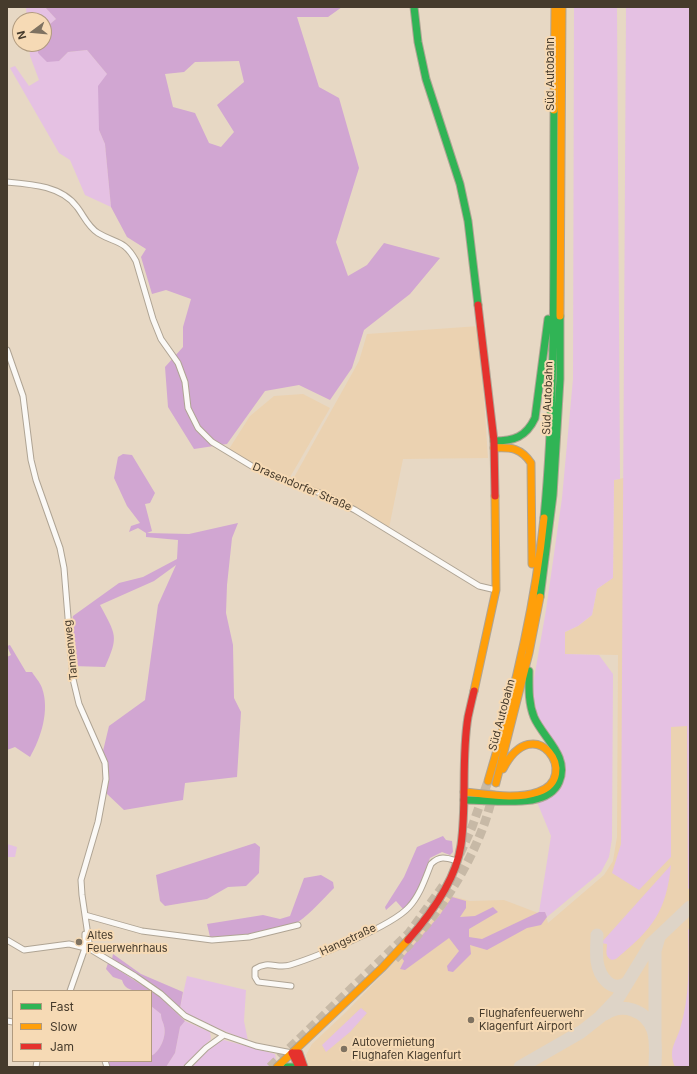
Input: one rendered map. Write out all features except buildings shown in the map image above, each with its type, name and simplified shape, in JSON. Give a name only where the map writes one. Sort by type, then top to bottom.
[{"type":"main road","points":[[277,1067],[385,965],[427,917],[446,889],[457,861],[463,830],[468,718],[490,624],[496,590],[494,445],[468,221],[460,184],[426,79],[418,42],[414,7]]},
{"type":"main road","name":"Süd Autobahn","points":[[488,781],[513,690],[534,587],[546,494],[552,373],[555,7]]},
{"type":"main road","name":"Süd Autobahn","points":[[464,796],[521,794],[544,790],[555,777],[556,770],[553,756],[547,749],[539,745],[524,745],[515,750],[496,783],[529,654],[549,535],[559,412],[562,7]]},
{"type":"main road","points":[[494,445],[503,441],[525,436],[531,428],[535,418],[553,282]]},
{"type":"main road","points":[[494,445],[517,449],[525,453],[531,463],[534,587]]},
{"type":"main road","points":[[464,796],[522,800],[541,798],[548,795],[559,782],[562,768],[559,754],[540,727],[530,705],[528,694],[529,654]]},
{"type":"main road","points":[[292,1053],[299,1067]]},
{"type":"main road","points":[[292,1053],[299,1053],[304,1067]]},
{"type":"main road","points":[[287,1067],[294,1067]]},
{"type":"street","name":"Drasendorfer Straße","points":[[7,182],[56,190],[67,197],[98,233],[119,241],[132,253],[136,261],[155,326],[161,339],[178,364],[185,382],[188,408],[198,428],[212,442],[254,468],[325,495],[355,510],[479,586],[496,590]]},
{"type":"street","name":"Tannenweg","points":[[7,350],[23,396],[31,460],[36,480],[60,548],[64,568],[70,658],[73,679],[79,704],[105,764],[106,779],[98,822],[81,880],[88,949],[70,990]]},
{"type":"street","name":"Hangstraße","points":[[291,986],[258,982],[255,977],[255,969],[262,964],[288,966],[330,950],[396,917],[409,907],[435,860],[444,857],[457,861]]},
{"type":"street","points":[[85,915],[142,931],[212,940],[249,937],[298,924]]},
{"type":"street","points":[[7,940],[24,950],[69,944],[88,949],[135,976],[161,994],[185,1016],[224,1035],[256,1046],[292,1053]]},
{"type":"street","points":[[187,1067],[206,1048],[224,1035]]},
{"type":"shaded area","points":[[26,7],[45,7],[50,12],[26,12]]},
{"type":"shaded area","points":[[45,7],[342,7],[328,17],[297,17],[319,87],[339,98],[359,168],[336,242],[348,276],[367,265],[384,243],[440,258],[410,294],[364,330],[352,368],[330,400],[299,385],[265,391],[227,444],[194,449],[168,407],[165,367],[183,347],[183,327],[191,299],[166,290],[152,294],[141,257],[146,249],[127,237],[111,207],[105,144],[99,130],[98,86],[107,74],[87,50],[68,52],[59,61],[47,62],[38,52],[52,52],[52,22],[56,19],[52,15],[52,12],[50,12]],"holes":[[[239,61],[244,82],[217,105],[234,132],[221,147],[209,143],[195,113],[173,107],[165,74],[184,72],[195,62]]]},
{"type":"shaded area","points":[[574,7],[617,7],[620,479],[614,480],[613,578],[597,589],[592,615],[578,626],[565,632],[565,654],[599,655],[613,674],[612,839],[609,857],[601,872],[547,917],[545,912],[539,912],[551,836],[537,802],[563,782],[537,716],[532,690],[546,610],[562,498],[573,379]]},
{"type":"shaded area","points":[[626,7],[690,7],[690,888],[688,889],[687,726],[671,727],[671,857],[639,890],[612,873],[621,844]]},
{"type":"shaded area","points":[[690,7],[690,1067],[308,1067],[306,1055],[312,1044],[383,974],[437,914],[448,895],[470,901],[504,900],[546,916],[548,923],[604,875],[613,861],[617,837],[618,655],[565,654],[565,632],[578,626],[592,615],[597,589],[613,577],[614,480],[687,465]]},
{"type":"shaded area","points":[[52,15],[56,19],[52,22]]},
{"type":"shaded area","points":[[87,50],[107,74],[99,130],[105,144],[111,207],[85,195],[70,160],[59,153],[10,68],[15,66],[29,86],[39,80],[30,52],[38,52],[59,61],[68,52]]},
{"type":"shaded area","points":[[479,326],[488,458],[403,459],[389,528],[328,493],[292,481],[359,361],[367,334]]},
{"type":"shaded area","points":[[303,394],[330,408],[289,479],[260,469],[229,449],[250,416],[274,396]]},
{"type":"shaded area","points":[[123,454],[132,455],[155,493],[150,503],[145,504],[152,531],[147,533],[189,534],[238,523],[232,538],[227,585],[226,613],[233,645],[234,698],[241,712],[237,777],[185,783],[183,800],[124,810],[106,793],[109,771],[103,751],[109,726],[145,700],[158,605],[176,565],[154,581],[100,605],[110,623],[114,636],[114,642],[105,667],[73,666],[71,625],[73,616],[119,583],[143,577],[177,559],[178,540],[146,537],[146,533],[138,528],[129,532],[131,526],[140,523],[127,506],[114,478],[118,457]]},
{"type":"shaded area","points":[[10,645],[26,672],[32,672],[39,682],[44,697],[45,714],[41,733],[30,757],[15,747],[7,750],[7,657],[11,655],[7,646]]},
{"type":"shaded area","points":[[443,836],[446,840],[452,841],[453,852],[450,855],[442,852],[430,858],[420,886],[408,904],[403,909],[396,901],[386,910],[385,907],[404,877],[417,847]]},
{"type":"shaded area","points":[[255,843],[260,847],[259,873],[246,886],[228,887],[207,899],[165,906],[160,901],[156,875]]},
{"type":"shaded area","points":[[7,844],[17,847],[15,857],[7,857]]},
{"type":"shaded area","points":[[671,865],[669,882],[665,896],[655,919],[648,929],[616,959],[609,959],[606,953],[607,944],[601,943]]},
{"type":"shaded area","points":[[321,875],[333,882],[334,888],[298,922],[290,926],[268,932],[210,937],[207,924],[263,915],[280,919],[290,916],[304,878]]},
{"type":"shaded area","points":[[452,897],[466,901],[466,908],[460,917],[475,916],[493,907],[498,912],[469,929],[469,937],[482,939],[539,912],[545,912],[547,917],[541,925],[527,928],[487,950],[470,945],[471,954],[453,972],[448,971],[447,966],[459,951],[449,938],[405,970],[400,969],[404,961],[402,958],[439,916]]},
{"type":"shaded area","points":[[690,927],[690,1067],[675,1067],[672,1051],[680,1029],[686,1004],[689,967],[688,930]]},
{"type":"shaded area","points":[[113,954],[141,974],[183,992],[180,1008],[162,991],[112,959]]},
{"type":"shaded area","points":[[108,963],[149,990],[130,989],[126,987],[122,980],[113,977],[106,969]]},
{"type":"shaded area","points":[[187,976],[246,990],[244,1021],[248,1041],[189,1016],[180,1008]]},
{"type":"shaded area","points":[[152,992],[160,997],[185,1021],[180,1027],[175,1053],[166,1067],[109,1067],[107,1062],[152,1062],[152,1055],[160,1047],[164,1039],[165,1030],[161,1014],[152,1007]]},
{"type":"shaded area","points":[[152,1007],[161,1014],[165,1030],[164,1039],[152,1055]]},
{"type":"shaded area","points":[[361,1008],[367,1013],[350,1032],[326,1052],[322,1045]]},
{"type":"shaded area","points":[[185,1021],[210,1032],[211,1039],[183,1067],[166,1067],[175,1053],[180,1027]]},
{"type":"shaded area","points":[[224,1040],[275,1054],[276,1060],[268,1067],[191,1067],[210,1046]]},
{"type":"taxiway","points":[[520,1067],[581,1032],[600,1017],[618,998],[651,944],[690,907]]},
{"type":"taxiway","points":[[597,935],[597,961],[603,978],[612,985],[617,986],[628,982]]},
{"type":"taxiway","points":[[655,1039],[655,951],[659,937]]},
{"type":"taxiway","points":[[605,1014],[612,1010],[626,1009],[633,1010],[645,1017],[650,1023],[654,1034],[655,1067]]},
{"type":"tunnel","points":[[460,854],[472,827],[488,781]]},
{"type":"tunnel","points":[[395,959],[422,931],[456,883],[466,866],[482,830],[496,783]]},
{"type":"tunnel","points":[[270,1067],[409,933],[443,886]]},
{"type":"traffic: fast","points":[[414,7],[418,42],[426,79],[460,184],[468,221],[478,305]]},
{"type":"traffic: fast","points":[[544,518],[553,365],[554,110]]},
{"type":"traffic: fast","points":[[540,597],[553,495],[560,379],[560,316]]},
{"type":"traffic: fast","points":[[494,441],[508,440],[519,437],[528,430],[535,418],[548,319]]},
{"type":"traffic: fast","points":[[464,800],[532,800],[548,795],[557,786],[561,773],[561,764],[554,748],[534,717],[529,694],[529,671]]},
{"type":"traffic: fast","points":[[287,1067],[294,1067]]},
{"type":"traffic: slow","points":[[554,110],[555,7]]},
{"type":"traffic: slow","points":[[560,316],[562,7]]},
{"type":"traffic: slow","points":[[494,448],[511,448],[519,451],[531,463],[532,564]]},
{"type":"traffic: slow","points":[[474,691],[496,590],[495,496]]},
{"type":"traffic: slow","points":[[488,781],[515,683],[522,651],[535,585],[544,518]]},
{"type":"traffic: slow","points":[[496,783],[529,653],[540,597]]},
{"type":"traffic: slow","points":[[464,792],[501,796],[520,796],[538,792],[550,784],[556,774],[555,762],[549,752],[540,745],[528,744],[515,752],[503,769]]},
{"type":"traffic: slow","points":[[277,1067],[383,967],[408,940]]},
{"type":"traffic: jam","points":[[478,305],[494,441],[495,496]]},
{"type":"traffic: jam","points":[[408,940],[434,908],[448,884],[458,858],[463,829],[466,733],[474,691]]},
{"type":"traffic: jam","points":[[292,1053],[299,1053],[304,1067]]},
{"type":"traffic: jam","points":[[292,1053],[299,1067]]},
{"type":"place","name":"Altes Feuerwehrhaus","points":[[79,942]]},
{"type":"place","name":"Flughafenfeuerwehr Klagenfurt Airport","points":[[471,1020]]},
{"type":"place","name":"Autovermietung Flughafen Klagenfurt","points":[[344,1049]]}]
